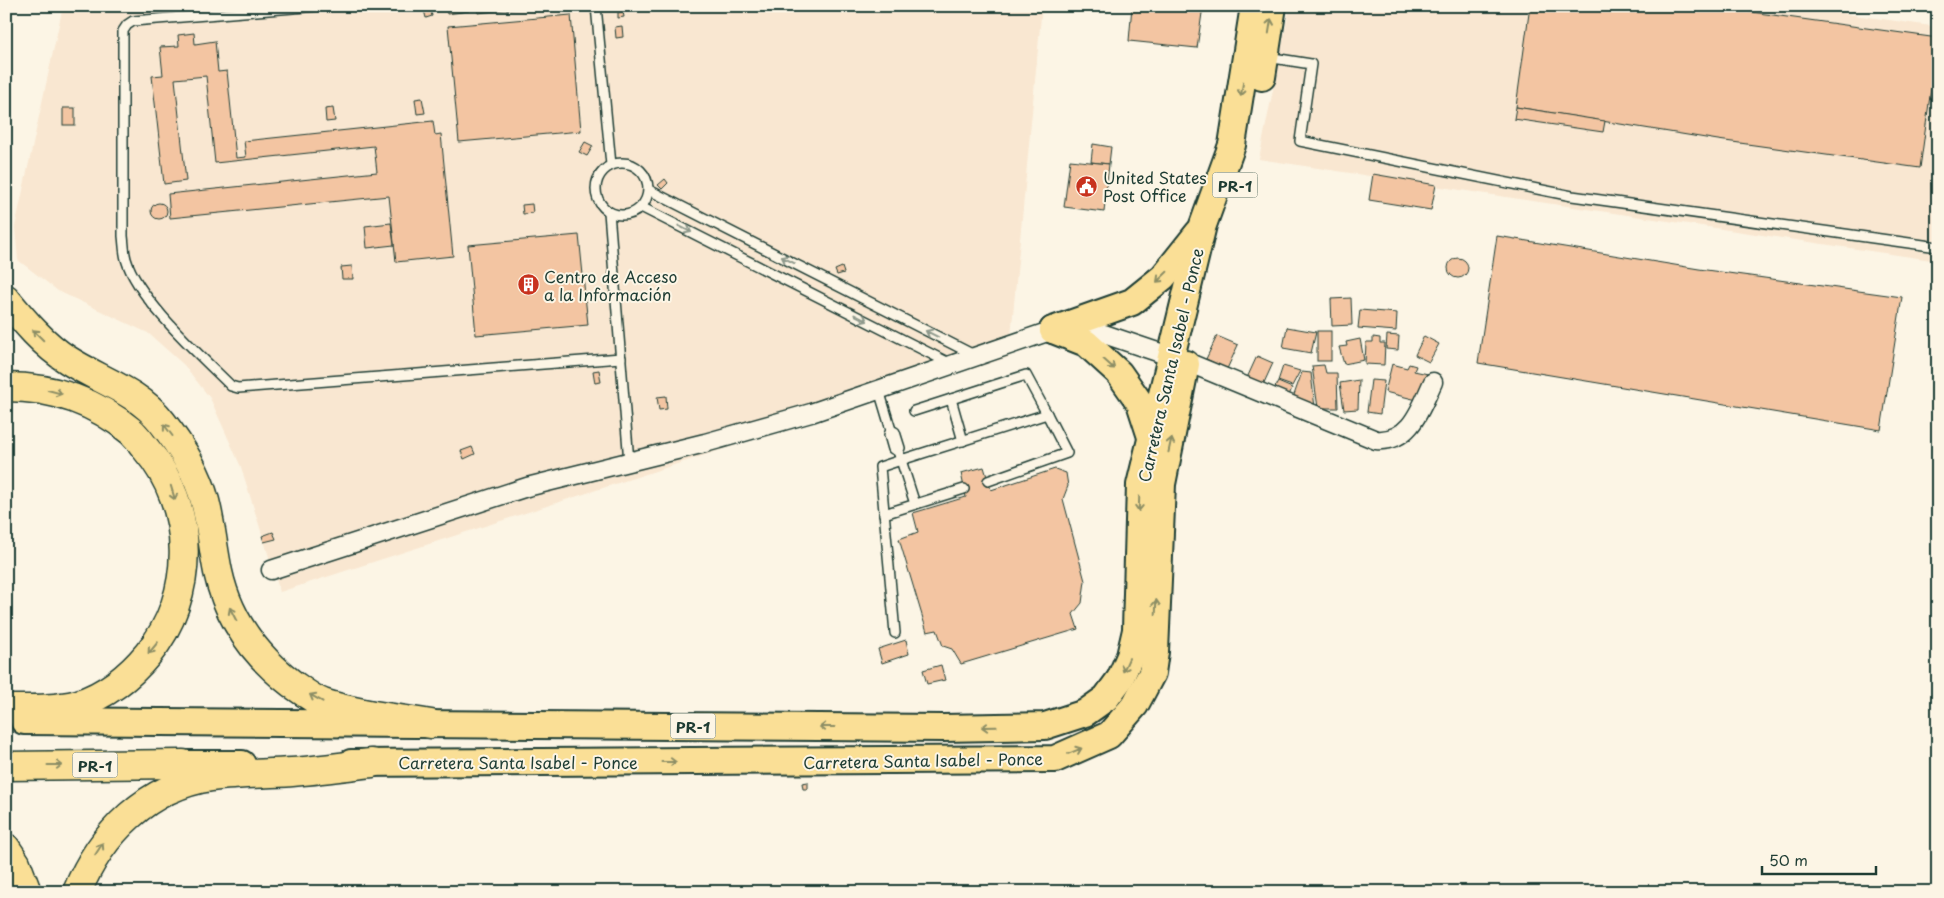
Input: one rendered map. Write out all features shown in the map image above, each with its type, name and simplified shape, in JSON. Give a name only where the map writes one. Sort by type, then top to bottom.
[{"type":"highway","points":[[6,299],[21,318],[44,341],[67,360],[104,379],[138,400],[161,420],[185,452],[205,500],[222,590],[246,637],[259,655],[299,688],[322,702],[352,710],[431,724]]},
{"type":"highway","points":[[6,388],[42,388],[71,396],[103,412],[132,432],[155,458],[170,485],[178,510],[184,543],[184,572],[174,613],[160,640],[140,664],[113,687],[79,703],[53,709],[6,709]]},
{"type":"highway","points":[[76,892],[86,869],[103,842],[126,818],[154,798],[181,784],[212,777],[294,772],[372,763]]},
{"type":"highway","name":"Carretera Santa Isabel - Ponce","points":[[6,766],[183,764]]},
{"type":"highway","points":[[6,848],[16,863],[27,892]]},
{"type":"main road","name":"Carretera Santa Isabel - Ponce","points":[[183,764],[1055,759],[1109,735],[1135,705],[1152,673],[1155,652],[1162,484],[1178,359],[1204,225],[1232,145],[1254,6]]},
{"type":"main road","name":"Carretera Santa Isabel - Ponce","points":[[6,721],[952,728],[1045,726],[1085,713],[1106,698],[1120,679],[1130,656],[1136,630],[1140,486],[1151,439],[1251,136],[1273,6]]},
{"type":"main road","points":[[1054,330],[1132,302],[1163,277],[1204,225]]},
{"type":"main road","points":[[1054,330],[1086,343],[1119,373],[1140,403],[1151,439]]},
{"type":"street","points":[[271,570],[527,487],[705,443],[811,413],[1054,330],[1104,334],[1178,359],[1368,437],[1380,440],[1397,437],[1410,428],[1434,382]]},
{"type":"lane","points":[[318,6],[134,21],[127,25],[123,31],[122,236],[126,260],[136,280],[154,305],[186,342],[231,386],[238,388],[621,358]]},
{"type":"lane","points":[[596,6],[610,165]]},
{"type":"lane","points":[[1265,57],[1311,64],[1300,141],[1572,196],[1938,247]]},
{"type":"lane","points":[[620,162],[630,163],[640,169],[647,178],[649,190],[646,201],[638,210],[618,215],[609,212],[602,206],[596,189],[598,179],[603,171],[610,165],[620,162]]},
{"type":"lane","points":[[649,190],[976,356]]},
{"type":"lane","points":[[641,206],[952,364]]},
{"type":"lane","points":[[609,212],[629,462]]},
{"type":"lane","points":[[838,306],[847,291]]},
{"type":"lane","points":[[914,410],[1026,375],[1067,454],[988,481]]},
{"type":"lane","points":[[879,390],[891,430],[889,435],[893,450],[899,456],[914,504]]},
{"type":"lane","points":[[951,399],[963,441]]},
{"type":"lane","points":[[895,633],[880,467],[899,456],[963,441],[1047,414]]},
{"type":"lane","points":[[884,514],[964,489]]},
{"type":"shaded area","points":[[63,6],[1042,6],[1009,357],[280,592],[241,467],[210,398],[184,365],[148,333],[58,291],[18,260],[15,227]]},
{"type":"shaded area","points":[[1290,6],[1823,6],[1847,14],[1938,27],[1938,261],[1259,159]]},
{"type":"building","points":[[423,6],[430,6],[432,16],[426,18]]},
{"type":"building","points":[[468,6],[469,11],[447,14],[446,7]]},
{"type":"building","points":[[477,6],[520,6],[521,8],[478,13]]},
{"type":"building","points":[[1132,6],[1203,6],[1197,48],[1129,41]]},
{"type":"building","points":[[1530,6],[1708,6],[1938,38],[1920,168],[1718,140],[1516,107]]},
{"type":"building","points":[[618,12],[623,12],[624,17],[618,18]]},
{"type":"building","points":[[571,15],[581,131],[459,142],[448,26]]},
{"type":"building","points":[[622,26],[623,37],[616,38],[615,27]]},
{"type":"building","points":[[194,33],[195,44],[215,41],[218,72],[227,71],[236,158],[246,157],[244,141],[433,121],[435,135],[441,134],[453,256],[396,262],[389,196],[170,218],[168,194],[377,172],[374,146],[215,163],[206,76],[175,79],[186,181],[164,184],[152,76],[163,75],[160,47],[179,46],[178,35]]},
{"type":"building","points":[[1935,69],[1938,70],[1938,101],[1930,99]]},
{"type":"building","points":[[422,98],[425,113],[417,114],[415,99]]},
{"type":"building","points":[[1516,107],[1605,121],[1603,132],[1514,119]]},
{"type":"building","points":[[63,108],[75,108],[75,125],[63,125]]},
{"type":"building","points":[[333,108],[335,121],[326,122],[325,109]]},
{"type":"building","points":[[585,142],[593,146],[587,156],[579,152]]},
{"type":"building","points":[[1093,144],[1111,147],[1109,164],[1091,162]]},
{"type":"building","name":"United States Post Office","points":[[1070,160],[1109,164],[1104,212],[1064,207]]},
{"type":"building","points":[[1373,174],[1436,185],[1431,210],[1369,200]]},
{"type":"building","points":[[665,179],[668,183],[662,189],[658,185]]},
{"type":"building","points":[[159,203],[167,211],[159,219],[151,211]]},
{"type":"building","points":[[532,204],[533,213],[523,214],[522,205]]},
{"type":"building","points":[[391,223],[394,245],[367,248],[365,226]]},
{"type":"building","name":"Centro de Acceso a la Información","points":[[579,235],[588,325],[476,335],[468,245]]},
{"type":"building","points":[[1497,236],[1699,269],[1902,297],[1881,430],[1478,363]]},
{"type":"building","points":[[1458,258],[1465,261],[1468,268],[1465,275],[1458,278],[1451,275],[1448,268],[1451,261]]},
{"type":"building","points":[[352,266],[353,279],[342,279],[341,267]]},
{"type":"building","points":[[842,267],[844,273],[837,275],[835,270]]},
{"type":"building","points":[[1351,298],[1352,325],[1332,326],[1331,299]]},
{"type":"building","points":[[1360,310],[1397,313],[1396,331],[1358,328]]},
{"type":"building","points":[[1287,327],[1316,332],[1311,353],[1283,348]]},
{"type":"building","points":[[1317,331],[1331,331],[1331,361],[1317,361]]},
{"type":"building","points":[[1387,335],[1399,336],[1398,350],[1386,349]]},
{"type":"building","points":[[1217,336],[1238,345],[1227,369],[1206,359]]},
{"type":"building","points":[[1424,336],[1439,344],[1429,362],[1415,355]]},
{"type":"building","points":[[1373,337],[1380,338],[1380,343],[1385,343],[1384,365],[1365,364],[1366,342],[1373,342]]},
{"type":"building","points":[[1360,339],[1364,360],[1344,364],[1339,347],[1347,346],[1346,342]]},
{"type":"building","points":[[1257,356],[1273,363],[1263,385],[1247,378]]},
{"type":"building","points":[[1392,364],[1407,368],[1409,364],[1416,366],[1414,371],[1428,374],[1421,401],[1385,392]]},
{"type":"building","points":[[1324,365],[1326,373],[1337,373],[1338,408],[1318,408],[1312,366]]},
{"type":"building","points":[[1283,366],[1300,371],[1292,386],[1278,381]]},
{"type":"building","points":[[599,370],[601,382],[595,383],[593,371]]},
{"type":"building","points":[[1302,372],[1311,373],[1315,408],[1293,398]]},
{"type":"building","points":[[1359,380],[1358,409],[1344,410],[1340,383]]},
{"type":"building","points":[[1371,380],[1384,381],[1380,414],[1367,412]]},
{"type":"building","points":[[1278,382],[1292,388],[1288,398],[1273,391]]},
{"type":"building","points":[[666,396],[667,409],[659,410],[657,397]]},
{"type":"building","points":[[472,447],[475,454],[464,459],[461,451]]},
{"type":"building","points":[[984,467],[991,490],[1055,469],[1066,473],[1068,486],[1063,499],[1085,581],[1082,603],[1073,614],[1078,629],[961,664],[952,649],[943,646],[937,630],[927,632],[899,539],[918,532],[913,513],[966,497],[961,473]]},
{"type":"building","points":[[273,532],[276,539],[264,542],[262,536]]},
{"type":"building","points":[[906,640],[909,654],[882,663],[878,649]]},
{"type":"building","points":[[941,665],[945,680],[927,684],[923,670]]},
{"type":"building","points":[[808,782],[808,789],[803,789],[802,783]]},
{"type":"place","name":"United States Post Office","points":[[1087,186]]},
{"type":"place","name":"Centro de Acceso a la Información","points":[[528,285]]}]
